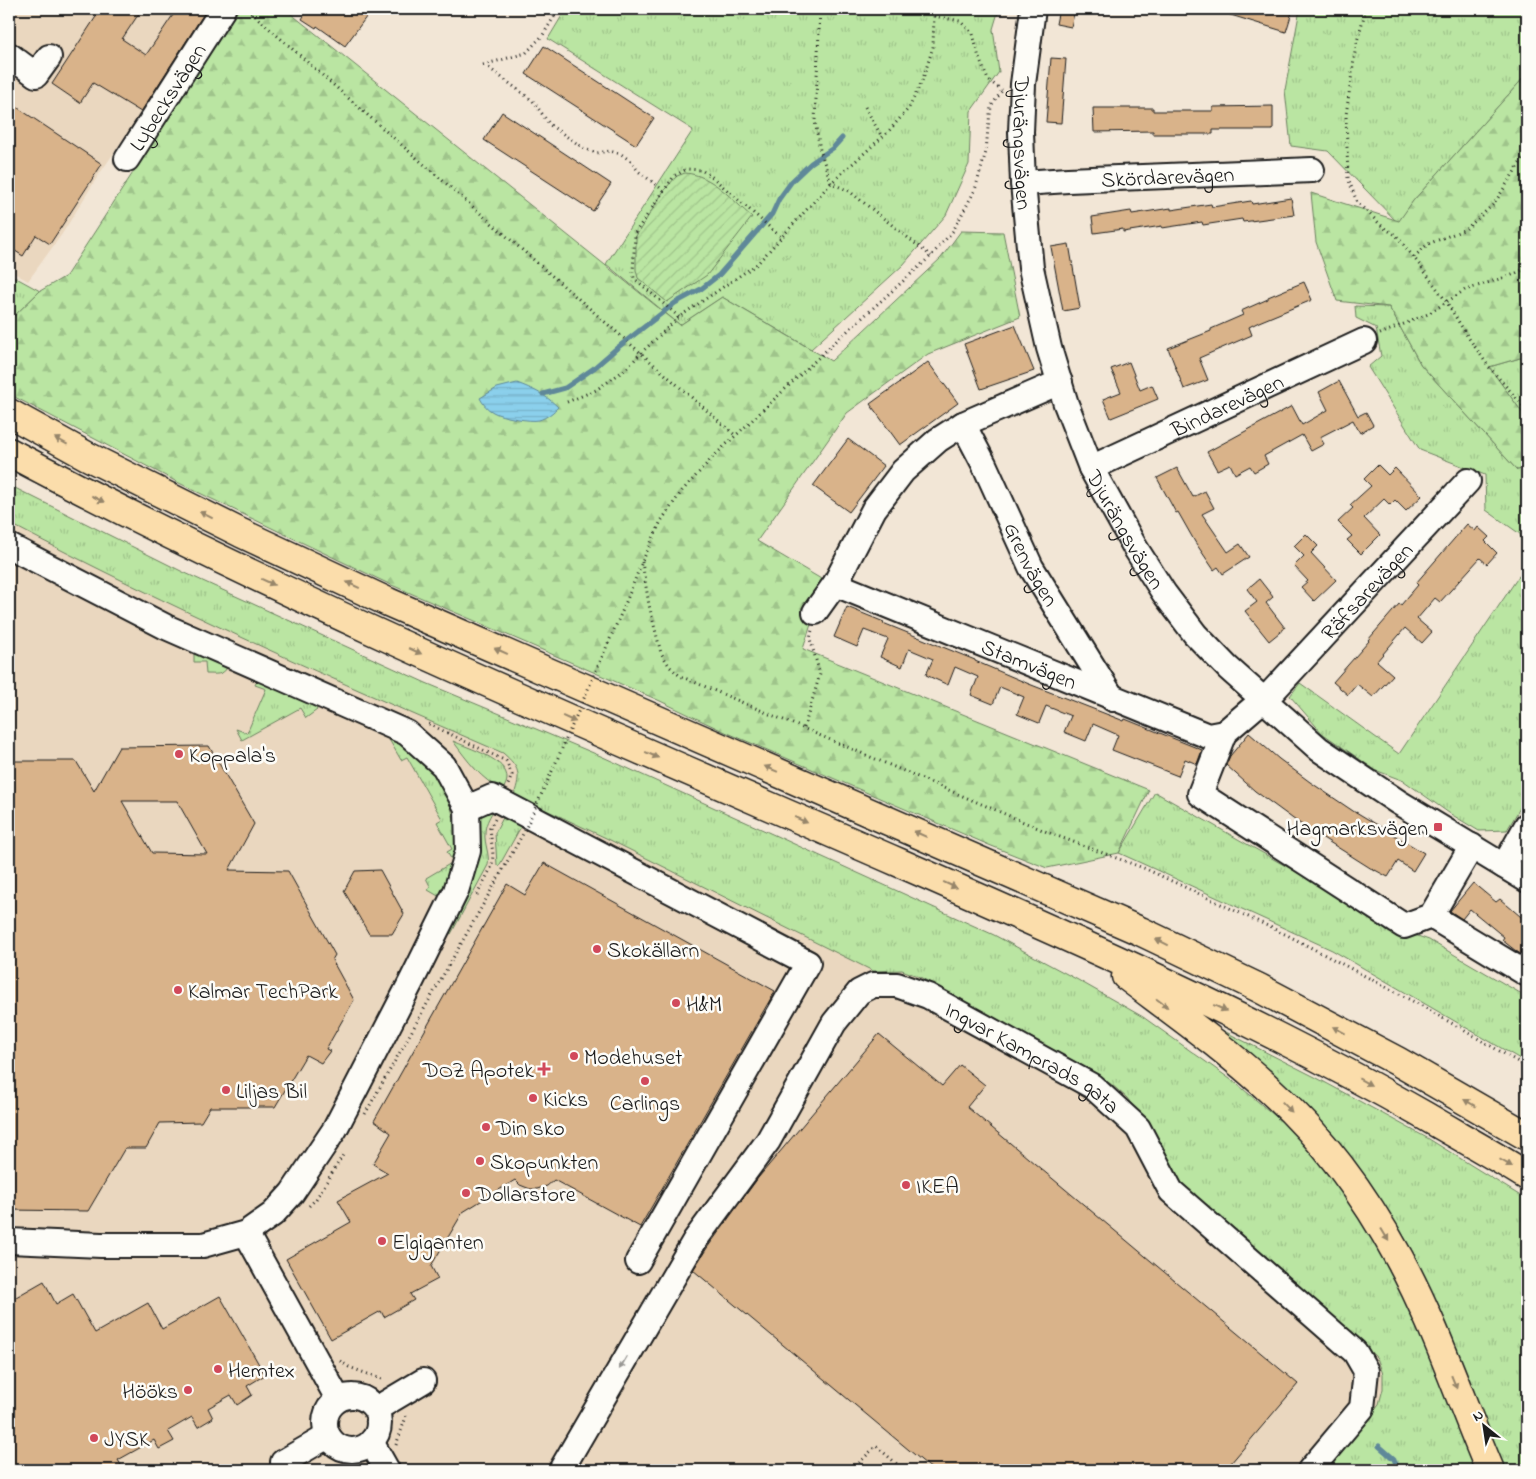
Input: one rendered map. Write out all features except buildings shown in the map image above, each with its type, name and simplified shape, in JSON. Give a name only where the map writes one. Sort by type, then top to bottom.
[{"type":"highway","points":[[9,413],[96,460],[241,533],[388,602],[1140,931],[1258,988],[1397,1061],[1527,1136]]},
{"type":"highway","points":[[9,452],[76,488],[224,562],[377,634],[1081,942],[1245,1020],[1371,1085],[1527,1176]]},
{"type":"highway","points":[[1081,942],[1236,1060],[1272,1092],[1308,1129],[1339,1166],[1370,1210],[1399,1259],[1429,1320],[1490,1470]]},
{"type":"street","name":"Lybecksvägen","points":[[127,159],[223,9]]},
{"type":"street","name":"Djurängsvägen","points":[[1033,9],[1012,87],[1021,132],[1022,183],[1031,268],[1049,348],[1066,404],[1091,468],[1136,549],[1164,592],[1195,634],[1262,700],[1319,749],[1398,802],[1527,880]]},
{"type":"street","points":[[9,55],[36,75],[49,56]]},
{"type":"street","name":"Skördarevägen","points":[[1022,183],[1312,170]]},
{"type":"street","name":"Bindarevägen","points":[[1091,468],[1364,341]]},
{"type":"street","points":[[815,612],[835,584],[874,509],[903,471],[938,440],[962,424],[1060,382]]},
{"type":"street","name":"Grenvägen","points":[[962,424],[984,464],[1031,567],[1113,699]]},
{"type":"street","name":"Räfsarevägen","points":[[1262,700],[1274,691],[1468,481]]},
{"type":"street","points":[[9,546],[166,627],[407,733],[444,766],[466,808],[468,852],[456,891],[408,989],[335,1129],[292,1193],[273,1214],[246,1233],[202,1245],[101,1246],[9,1241]]},
{"type":"street","name":"Stamvägen","points":[[835,584],[1113,699],[1208,736],[1224,733]]},
{"type":"street","points":[[1262,700],[1224,733],[1200,794],[1404,926],[1431,916],[1472,846]]},
{"type":"street","points":[[466,808],[492,797],[808,963],[638,1261]]},
{"type":"street","points":[[1504,866],[1527,825]]},
{"type":"street","points":[[1431,916],[1527,974]]},
{"type":"street","name":"Ingvar Kamprads gata","points":[[561,1470],[695,1240],[768,1141],[834,1023],[860,992],[873,986],[897,985],[928,996],[1092,1086],[1138,1128],[1171,1191],[1355,1352],[1366,1371],[1362,1408],[1310,1470]]},
{"type":"street","points":[[246,1233],[338,1399]]},
{"type":"street","points":[[376,1409],[423,1381]]},
{"type":"street","points":[[355,1395],[363,1397],[376,1409],[379,1417],[377,1434],[365,1445],[349,1450],[341,1448],[328,1436],[324,1420],[331,1404],[338,1399],[355,1395]]},
{"type":"street","points":[[283,1462],[328,1436]]},
{"type":"street","points":[[365,1445],[372,1470]]},
{"type":"street","points":[[365,1445],[374,1448],[387,1470]]},
{"type":"path","points":[[248,9],[736,436]]},
{"type":"path","points":[[483,64],[526,53],[543,35],[559,9]]},
{"type":"path","points":[[820,9],[815,121],[820,150],[831,182],[849,191],[931,256]]},
{"type":"path","points":[[567,402],[596,390],[626,369],[679,317],[757,264],[831,182],[882,137],[909,108],[923,78],[933,47],[933,9]]},
{"type":"path","points":[[1366,9],[1356,45],[1346,115],[1348,178],[1357,202],[1384,228],[1396,235],[1414,257],[1446,301],[1489,367],[1527,410]]},
{"type":"path","points":[[934,16],[960,21],[973,34],[979,58],[988,80],[1012,87]]},
{"type":"path","points":[[489,68],[533,101],[550,125],[585,149],[596,153],[610,151],[621,154],[638,171],[663,190]]},
{"type":"path","points":[[406,1032],[364,1111],[366,1114],[524,832],[661,521],[682,491],[714,456],[931,256],[953,231],[975,190],[986,152],[991,107],[1012,87]]},
{"type":"path","points":[[865,107],[882,137]]},
{"type":"path","points":[[1414,257],[1428,244],[1466,229],[1494,204],[1527,152]]},
{"type":"path","points":[[679,317],[634,278],[635,233],[674,176],[687,169],[700,170],[711,176],[782,238]]},
{"type":"path","points":[[1364,341],[1428,314],[1465,290],[1512,275],[1527,268]]},
{"type":"path","points":[[642,562],[661,653],[670,667],[680,676],[1052,834],[1146,869],[1287,935],[1422,1006],[1527,1067]]},
{"type":"path","points":[[804,728],[820,674],[810,639],[815,612]]},
{"type":"path","points":[[424,722],[506,761],[512,775],[490,828],[493,855],[492,866],[474,901]]},
{"type":"path","points":[[336,1358],[350,1367],[381,1378],[390,1386],[406,1417],[396,1447]]},
{"type":"path","points":[[852,1470],[876,1446],[904,1470]]},
{"type":"shaded area","points":[[9,9],[213,9],[98,176],[62,234],[28,281],[9,270]]},
{"type":"shaded area","points":[[9,485],[183,572],[426,683],[603,757],[994,935],[1143,1017],[1237,1084],[1333,1179],[1366,1227],[1410,1310],[1477,1470],[9,1470]]},
{"type":"green space","points":[[239,9],[285,9],[680,325],[722,297],[831,361],[941,258],[961,231],[1003,232],[1020,317],[928,354],[847,413],[757,541],[828,583],[815,612],[803,649],[1149,790],[1119,853],[1047,868],[989,845],[723,731],[658,700],[387,583],[179,483],[9,394],[9,321],[40,291],[66,276]]},
{"type":"green space","points":[[566,9],[999,9],[993,29],[999,72],[971,111],[969,164],[946,215],[903,265],[811,349],[722,297],[680,325],[606,264],[693,130],[548,39]]},
{"type":"green space","points":[[1300,9],[1527,9],[1527,74],[1413,201],[1399,224],[1328,151],[1291,146],[1285,90]]},
{"type":"green space","points":[[1527,74],[1527,356],[1489,367],[1527,419],[1527,468],[1517,470],[1421,365],[1389,307],[1337,301],[1316,242],[1311,193],[1399,221],[1413,201]]},
{"type":"green space","points":[[685,173],[704,178],[713,183],[752,217],[707,275],[667,302],[638,278],[636,270],[636,236],[665,189],[677,176]]},
{"type":"green space","points":[[9,274],[40,291],[9,321]]},
{"type":"green space","points":[[1355,306],[1389,307],[1421,365],[1517,470],[1527,468],[1527,564],[1520,534],[1486,510],[1485,475],[1420,450],[1368,367],[1381,356],[1376,328],[1356,318]]},
{"type":"green space","points":[[1527,356],[1527,419],[1489,367]]},
{"type":"green space","points":[[9,485],[183,572],[426,683],[603,757],[994,935],[1143,1017],[1237,1084],[1293,1131],[1333,1179],[1388,1263],[1410,1310],[1477,1470],[1324,1470],[1379,1404],[1383,1389],[1383,1374],[1377,1358],[1184,1190],[1140,1116],[1127,1098],[1111,1084],[920,977],[902,970],[873,971],[606,838],[514,795],[518,782],[518,772],[513,763],[503,753],[192,614],[9,523]]},
{"type":"green space","points":[[1527,564],[1527,796],[1507,830],[1479,831],[1449,813],[1404,781],[1375,770],[1322,733],[1290,696],[1300,683],[1399,754]]},
{"type":"green space","points":[[194,652],[227,667],[226,670],[218,674],[206,674],[205,662],[194,662]]},
{"type":"green space","points":[[258,679],[314,704],[317,710],[306,718],[300,708],[242,740],[236,729],[247,733],[266,689],[255,685]]},
{"type":"green space","points":[[387,736],[410,749],[426,764],[439,781],[454,817],[456,837],[453,862],[447,852],[452,849],[437,822],[442,819],[407,757],[401,760]]},
{"type":"green space","points":[[453,741],[486,755],[501,766],[506,772],[507,779],[503,790],[481,775]]},
{"type":"green space","points":[[1155,792],[1395,928],[1429,940],[1527,997],[1527,1063],[1332,950],[1119,853]]},
{"type":"green space","points":[[489,809],[493,811],[485,830],[488,865],[451,934],[446,931],[479,816],[481,812]]},
{"type":"green space","points":[[505,814],[523,823],[499,866],[497,865],[495,833]]},
{"type":"green space","points":[[453,862],[440,897],[428,890],[430,886],[426,878]]},
{"type":"green space","points":[[1206,1022],[1315,1077],[1429,1139],[1527,1200],[1527,1470],[1501,1470],[1407,1251]]},
{"type":"water","points":[[517,383],[539,393],[558,407],[550,415],[542,419],[523,420],[502,416],[493,412],[485,406],[480,398],[497,388]]},
{"type":"waterway","points":[[543,394],[565,388],[594,368],[675,303],[701,289],[719,275],[772,214],[779,199],[792,181],[811,163],[833,148],[842,138]]},
{"type":"waterway","points":[[1379,1446],[1394,1459],[1398,1470]]},
{"type":"place","name":"Koppala's","points":[[179,754]]},
{"type":"place","name":"Hagmarksvägen","points":[[1438,827]]},
{"type":"place","name":"Skokällarn","points":[[597,949]]},
{"type":"place","name":"Kalmar TechPark","points":[[178,990]]},
{"type":"place","name":"H&M","points":[[676,1003]]},
{"type":"place","name":"Modehuset","points":[[574,1056]]},
{"type":"place","name":"DOZ Apotek","points":[[544,1069]]},
{"type":"place","name":"Carlings","points":[[645,1081]]},
{"type":"place","name":"Liljas Bil","points":[[226,1090]]},
{"type":"place","name":"Kicks","points":[[533,1098]]},
{"type":"place","name":"Din sko","points":[[486,1127]]},
{"type":"place","name":"Skopunkten","points":[[480,1161]]},
{"type":"place","name":"IKEA","points":[[906,1185]]},
{"type":"place","name":"Dollarstore","points":[[466,1193]]},
{"type":"place","name":"Elgiganten","points":[[382,1241]]},
{"type":"place","name":"Hemtex","points":[[218,1369]]},
{"type":"place","name":"Hööks","points":[[188,1390]]},
{"type":"place","name":"JYSK","points":[[94,1438]]}]
